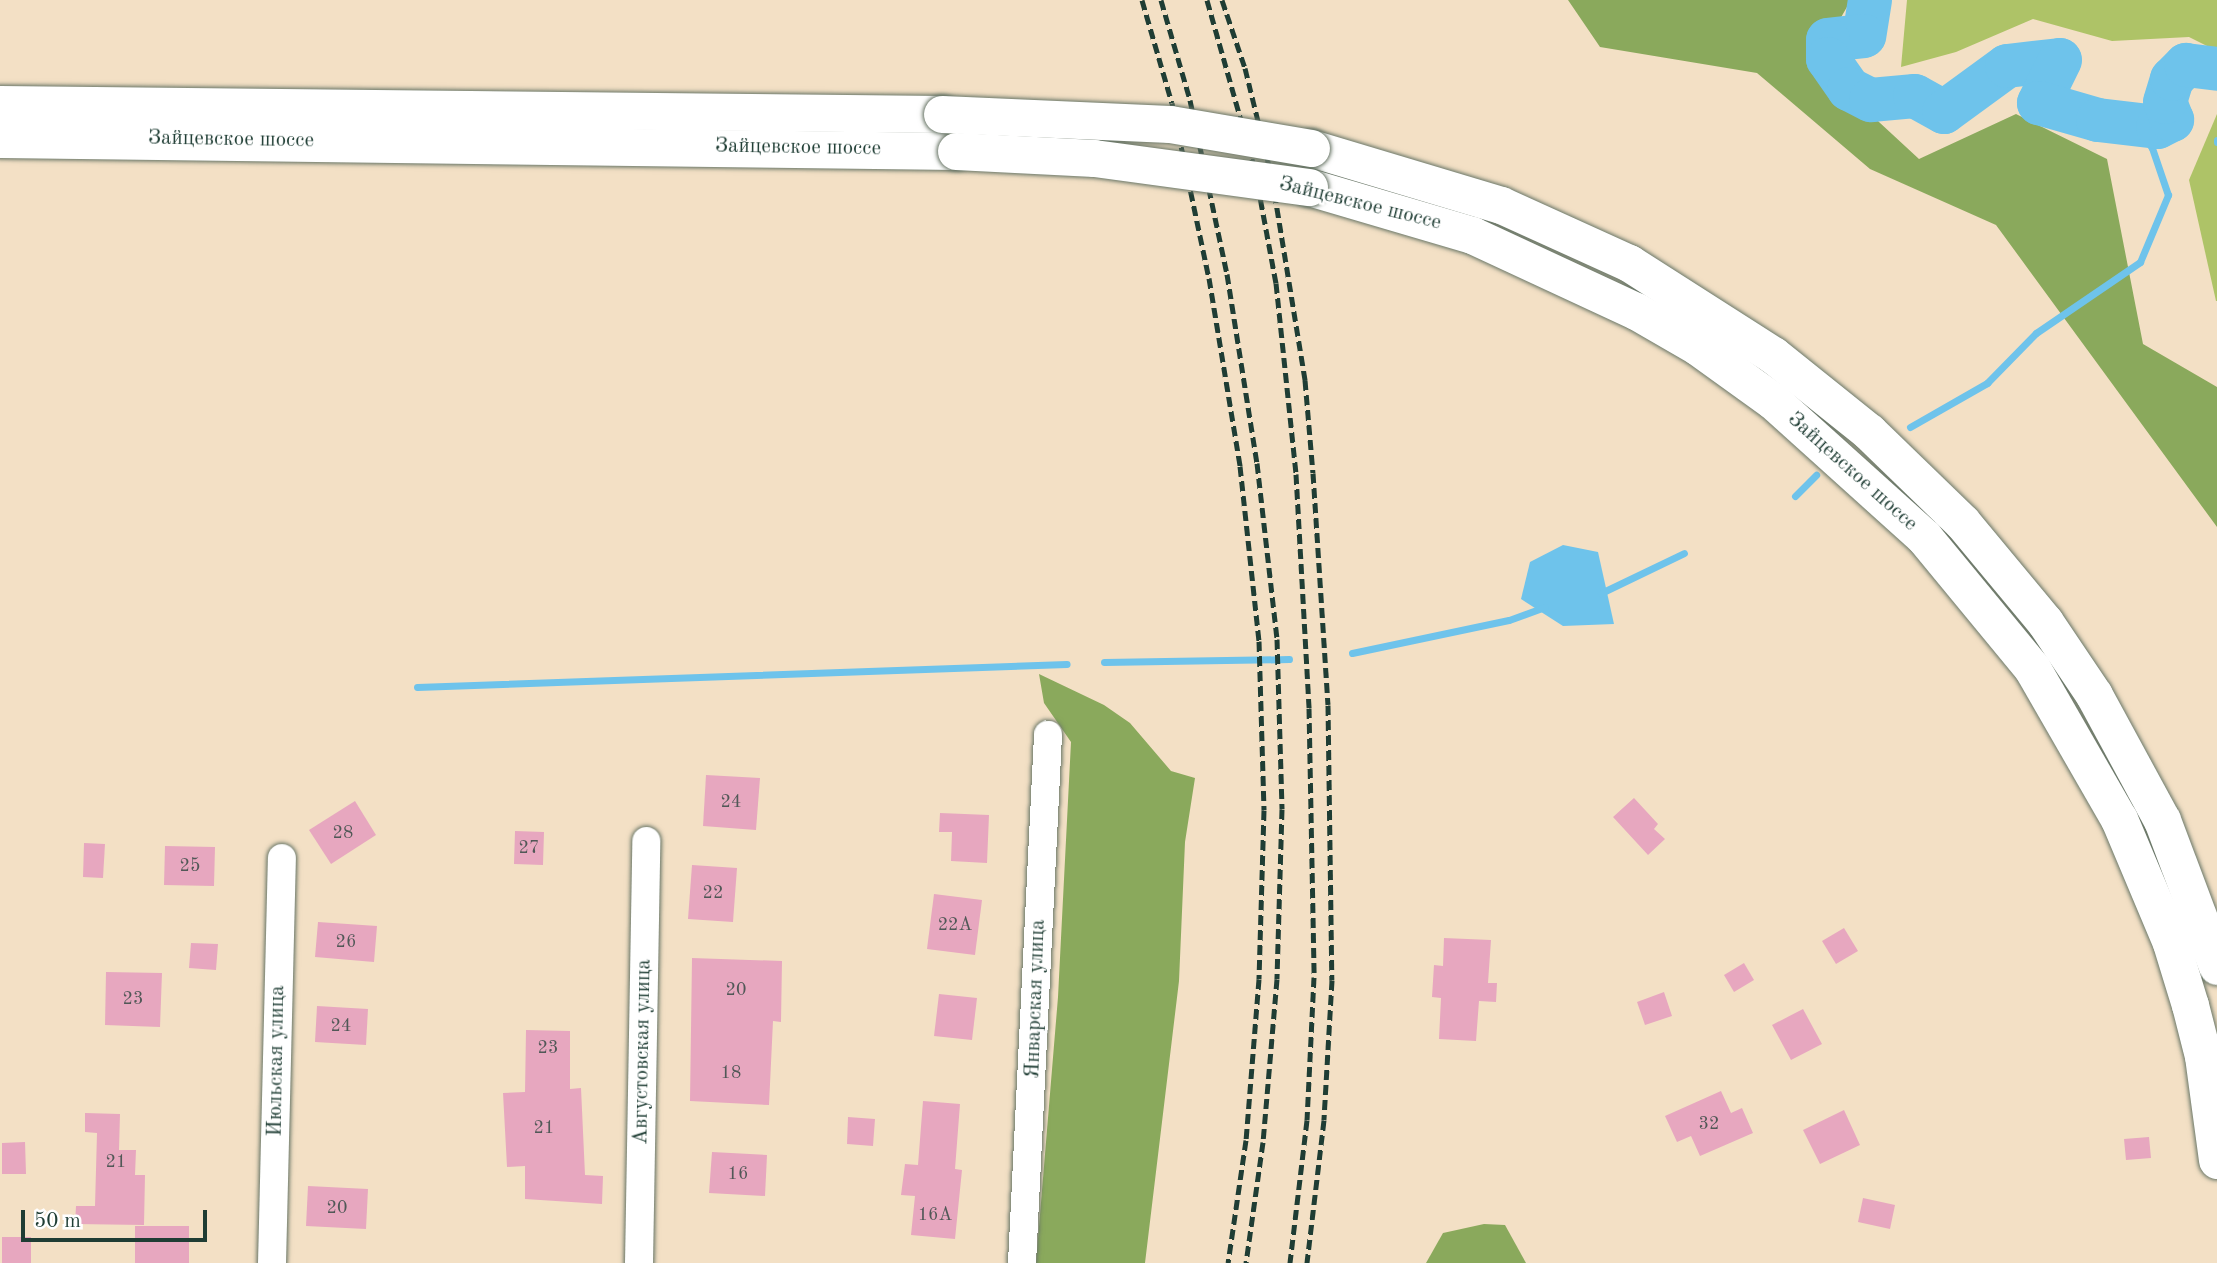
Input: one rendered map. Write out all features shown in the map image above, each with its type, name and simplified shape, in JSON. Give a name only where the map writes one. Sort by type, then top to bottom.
[{"type":"main road","name":"Зайцевское шоссе","points":[[0,104],[942,114],[1131,121],[1276,140],[1456,189],[1561,230],[1629,263],[1720,318],[1824,393],[1931,489],[2022,593],[2094,695],[2148,790],[2217,966]]},
{"type":"main road","name":"Зайцевское шоссе","points":[[0,139],[956,151],[1145,163],[1333,193],[1472,235],[1636,311],[1733,371],[1850,467],[1963,580],[2032,668],[2106,791],[2171,943],[2203,1056],[2217,1160]]},
{"type":"street","name":"Январская улица","points":[[1022,1263],[1048,734]]},
{"type":"street","name":"Августовская улица","points":[[639,1263],[646,841]]},
{"type":"street","name":"Июльская улица","points":[[272,1263],[282,858]]},
{"type":"green space","points":[[1568,0],[1851,0],[1828,40],[1828,59],[1866,110],[1919,159],[2016,114],[2107,159],[2143,344],[2217,387],[2217,527],[1996,225],[1870,169],[1757,73],[1600,47]]},
{"type":"green space","points":[[1907,0],[2217,0],[2217,51],[2189,37],[2112,41],[2033,19],[1956,52],[1901,67]]},
{"type":"green space","points":[[2217,114],[2217,301],[2216,301],[2189,180]]},
{"type":"green space","points":[[1039,674],[1104,705],[1130,723],[1171,771],[1195,778],[1185,842],[1179,981],[1145,1263],[1036,1263],[1058,997],[1071,742],[1044,703]]},
{"type":"green space","points":[[1484,1224],[1505,1225],[1526,1263],[1426,1263],[1443,1233]]},
{"type":"water","points":[[1563,545],[1598,552],[1614,624],[1563,626],[1521,599],[1530,562]]},
{"type":"building","points":[[706,775],[760,778],[756,830],[703,826]]},
{"type":"building","points":[[1634,798],[1658,824],[1654,829],[1665,839],[1648,855],[1613,817]]},
{"type":"building","points":[[355,801],[376,835],[331,864],[309,830]]},
{"type":"building","points":[[940,813],[989,815],[987,863],[951,861],[952,832],[939,832]]},
{"type":"building","points":[[515,831],[544,832],[543,865],[514,864]]},
{"type":"building","points":[[84,843],[105,844],[103,878],[83,877]]},
{"type":"building","points":[[165,846],[215,847],[214,886],[164,885]]},
{"type":"building","points":[[692,865],[737,868],[733,922],[688,919]]},
{"type":"building","points":[[934,894],[982,900],[975,955],[927,949]]},
{"type":"building","points":[[318,922],[377,926],[374,962],[315,957]]},
{"type":"building","points":[[1844,928],[1858,951],[1836,964],[1822,941]]},
{"type":"building","points":[[1444,938],[1491,940],[1488,983],[1497,983],[1496,1002],[1479,1001],[1476,1041],[1439,1039],[1441,998],[1432,997],[1434,965],[1443,966]]},
{"type":"building","points":[[191,943],[218,944],[216,970],[189,968]]},
{"type":"building","points":[[692,958],[782,961],[781,1022],[773,1021],[769,1105],[690,1101]]},
{"type":"building","points":[[1744,963],[1754,980],[1734,992],[1724,975]]},
{"type":"building","points":[[106,972],[162,973],[160,1027],[105,1025]]},
{"type":"building","points":[[1664,992],[1672,1016],[1645,1025],[1637,1002]]},
{"type":"building","points":[[939,994],[977,998],[972,1040],[934,1036]]},
{"type":"building","points":[[317,1006],[368,1009],[366,1045],[315,1042]]},
{"type":"building","points":[[1803,1009],[1822,1044],[1791,1060],[1772,1025]]},
{"type":"building","points":[[526,1030],[570,1031],[570,1089],[581,1088],[585,1175],[603,1176],[602,1204],[525,1199],[525,1166],[507,1167],[503,1093],[525,1092]]},
{"type":"building","points":[[1721,1091],[1731,1113],[1742,1108],[1753,1133],[1700,1156],[1691,1136],[1677,1142],[1665,1116]]},
{"type":"building","points":[[923,1101],[960,1104],[955,1169],[962,1170],[955,1239],[911,1235],[915,1196],[901,1195],[905,1164],[918,1165]]},
{"type":"building","points":[[1844,1110],[1860,1145],[1820,1164],[1803,1130]]},
{"type":"building","points":[[85,1113],[120,1114],[119,1150],[136,1150],[135,1175],[145,1175],[144,1225],[75,1224],[76,1206],[95,1206],[97,1133],[85,1132]]},
{"type":"building","points":[[848,1117],[875,1119],[873,1146],[847,1144]]},
{"type":"building","points":[[2149,1137],[2151,1158],[2126,1160],[2124,1139]]},
{"type":"building","points":[[25,1142],[26,1174],[2,1174],[2,1143]]},
{"type":"building","points":[[712,1152],[767,1155],[765,1196],[709,1193]]},
{"type":"building","points":[[308,1186],[368,1189],[366,1229],[306,1226]]},
{"type":"building","points":[[1863,1198],[1895,1205],[1890,1229],[1858,1222]]},
{"type":"building","points":[[135,1226],[189,1226],[189,1263],[135,1263]]},
{"type":"building","points":[[2,1237],[31,1237],[31,1263],[2,1263]]},
{"type":"waterway","points":[[1870,0],[1864,36],[1828,40],[1828,59],[1849,89],[1871,100],[1915,96],[1944,112],[2007,66],[2060,60],[2039,103],[2098,120],[2158,127],[2172,120],[2165,102],[2172,79],[2186,65],[2217,69]]},
{"type":"waterway","points":[[1910,427],[1987,383],[2036,333],[2140,262],[2168,195],[2152,148],[2137,125]]},
{"type":"waterway","points":[[1795,496],[1816,475]]},
{"type":"waterway","points":[[1601,593],[1684,553]]},
{"type":"waterway","points":[[1352,653],[1509,620],[1545,607]]},
{"type":"waterway","points":[[1104,662],[1289,659]]},
{"type":"waterway","points":[[417,687],[1067,664]]},
{"type":"railway","points":[[1142,0],[1172,103],[1209,278],[1240,466],[1259,641],[1264,810],[1259,979],[1246,1140],[1228,1263]]},
{"type":"railway","points":[[1161,0],[1190,100],[1227,274],[1257,463],[1277,639],[1282,809],[1277,979],[1263,1142],[1246,1263]]},
{"type":"railway","points":[[1207,0],[1255,170],[1276,283],[1296,474],[1309,708],[1314,977],[1307,1120],[1290,1263]]},
{"type":"railway","points":[[1222,0],[1245,68],[1272,178],[1305,380],[1313,473],[1328,705],[1332,980],[1324,1120],[1307,1263]]}]
